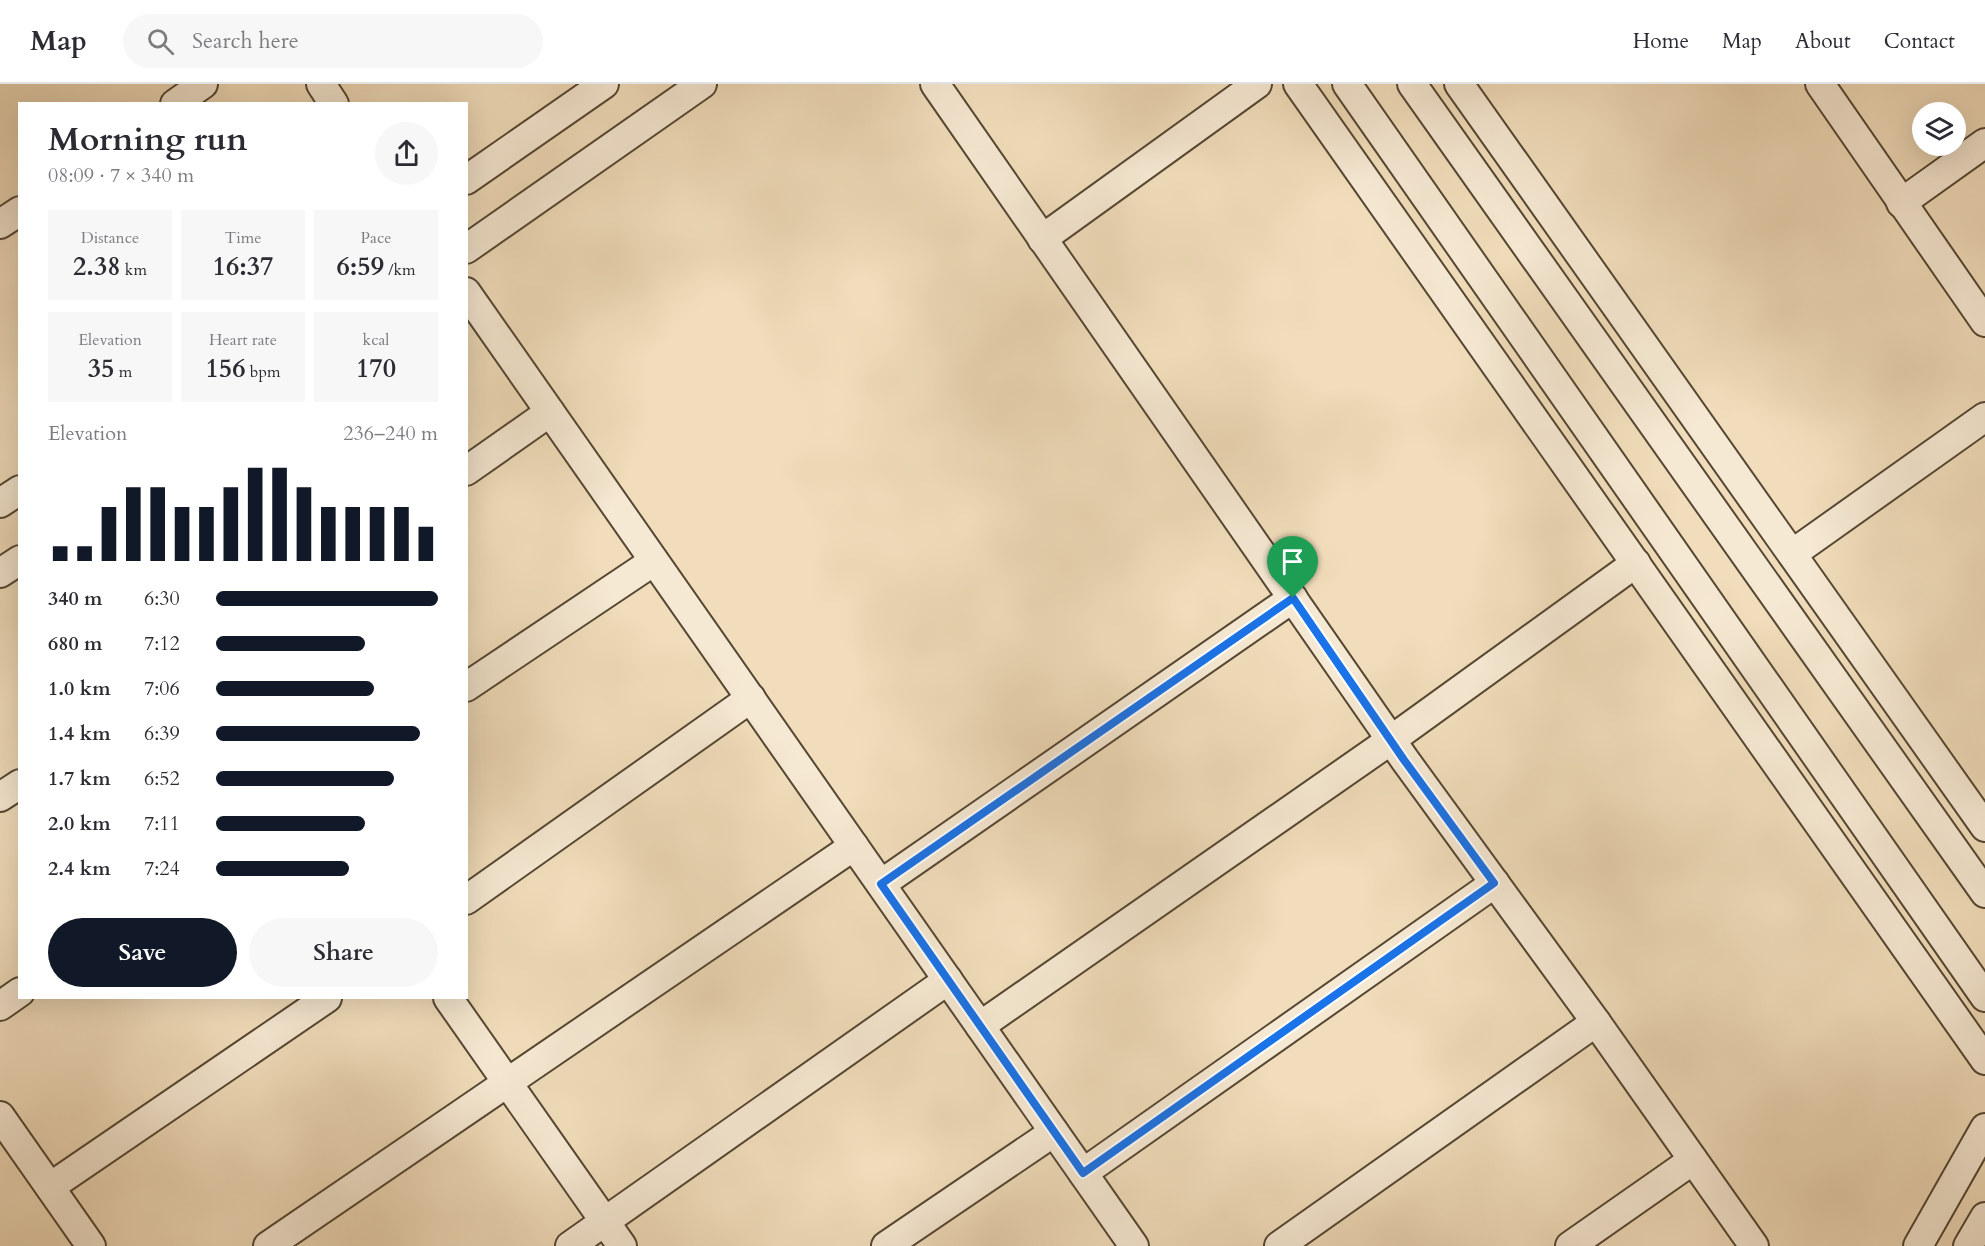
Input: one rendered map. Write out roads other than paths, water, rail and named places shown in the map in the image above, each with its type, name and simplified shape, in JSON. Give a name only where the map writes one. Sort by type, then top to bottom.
[{"type":"street","points":[[178,102],[203,84]]},
{"type":"street","points":[[321,84],[333,102]]},
{"type":"street","points":[[468,179],[604,84]]},
{"type":"street","points":[[468,248],[702,84]]},
{"type":"street","points":[[935,84],[1391,740],[1596,1022],[1754,1246]]},
{"type":"street","points":[[1042,238],[1257,84]]},
{"type":"street","points":[[1298,84],[1985,1060]]},
{"type":"street","points":[[1347,84],[1985,997]]},
{"type":"street","points":[[1412,84],[1985,893]]},
{"type":"street","points":[[1459,84],[1985,827]]},
{"type":"street","points":[[1820,84],[1985,322]]},
{"type":"street","points":[[1901,203],[1985,143]]},
{"type":"street","points":[[0,224],[18,212]]},
{"type":"street","points":[[468,295],[1134,1246]]},
{"type":"street","points":[[468,470],[550,412]]},
{"type":"street","points":[[1792,554],[1985,417]]},
{"type":"street","points":[[0,503],[18,491]]},
{"type":"street","points":[[0,573],[18,561]]},
{"type":"street","points":[[468,686],[654,561]]},
{"type":"street","points":[[980,1026],[1391,740],[1636,564]]},
{"type":"street","points":[[881,884],[1293,598]]},
{"type":"street","points":[[468,899],[751,698]]},
{"type":"street","points":[[0,797],[18,785]]},
{"type":"street","points":[[268,1246],[854,846]]},
{"type":"street","points":[[1083,1173],[1494,883]]},
{"type":"street","points":[[570,1246],[948,980]]},
{"type":"street","points":[[0,1006],[18,993]]},
{"type":"street","points":[[50,1187],[326,999]]},
{"type":"street","points":[[449,999],[622,1246]]},
{"type":"street","points":[[1279,1246],[1596,1022]]},
{"type":"street","points":[[0,1116],[91,1246]]},
{"type":"street","points":[[1918,1246],[1985,1128]]},
{"type":"street","points":[[886,1246],[1054,1132]]},
{"type":"street","points":[[1570,1246],[1693,1160]]},
{"type":"street","points":[[1968,1246],[1985,1217]]}]
